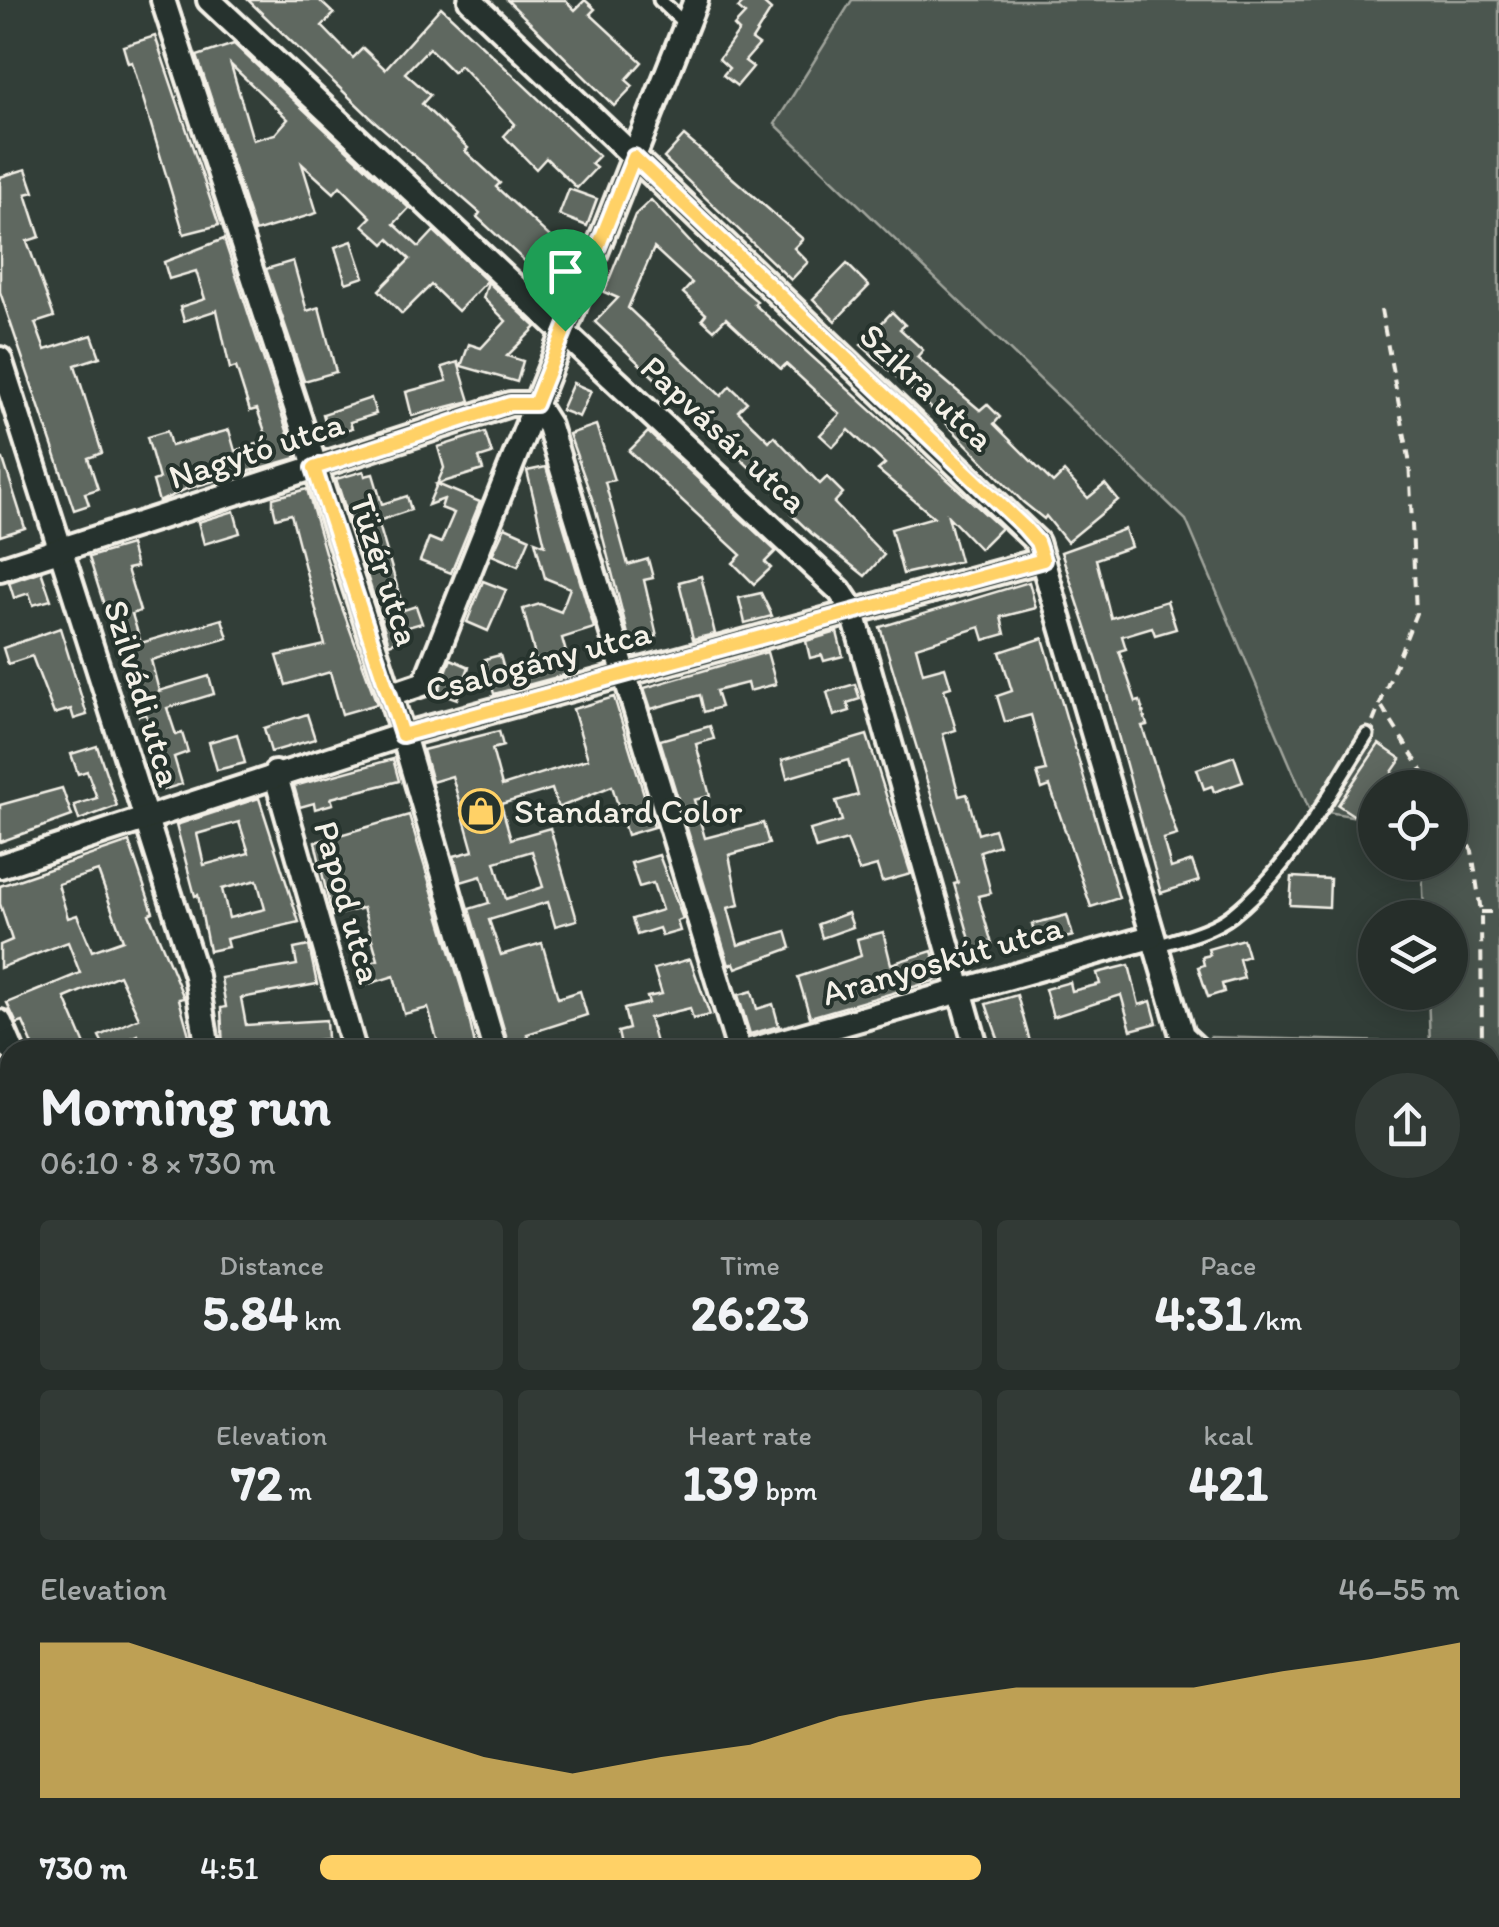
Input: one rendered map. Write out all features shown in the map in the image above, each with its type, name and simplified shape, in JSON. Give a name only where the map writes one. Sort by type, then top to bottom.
[{"type":"street","name":"Tüzér utca","points":[[163,0],[390,695],[492,1040]]},
{"type":"street","name":"Papvásár utca","points":[[209,0],[840,592],[852,609],[974,1040]]},
{"type":"street","name":"Szikra utca","points":[[470,0],[1037,542],[1153,942],[1182,1034],[1188,1040]]},
{"type":"street","points":[[390,695],[425,683],[696,0]]},
{"type":"street","name":"Szilvádi utca","points":[[0,359],[196,976],[206,1040]]},
{"type":"street","name":"Nagytó utca","points":[[0,569],[510,404],[535,404]]},
{"type":"street","points":[[535,404],[549,426],[736,1040]]},
{"type":"street","name":"Csalogány utca","points":[[0,866],[274,773],[402,735],[852,609],[1043,560]]},
{"type":"street","name":"Papod utca","points":[[274,773],[351,1040]]},
{"type":"street","name":"Aranyoskút utca","points":[[834,1039],[960,990],[1153,942]]},
{"type":"lane","points":[[660,0],[686,25]]},
{"type":"lane","name":"Aranyoskút utca","points":[[1153,942],[1212,927],[1234,914],[1303,833],[1367,735]]},
{"type":"path","points":[[1367,735],[1416,613],[1409,458],[1380,310]]},
{"type":"path","points":[[1381,704],[1422,770]]},
{"type":"path","points":[[1468,844],[1481,912],[1482,1040]]},
{"type":"path","points":[[1481,912],[1499,912]]},
{"type":"shaded area","points":[[852,0],[1499,0],[1499,1040],[1430,1040],[1429,1010],[1468,1010],[1468,900],[1423,900],[1423,880],[1468,880],[1468,770],[1358,770],[1358,817],[1309,809],[1186,520],[775,124]]},
{"type":"shaded area","points":[[1210,1037],[1320,1040],[1209,1040]]},
{"type":"building","points":[[248,0],[319,0],[334,14],[322,26],[353,58],[363,48],[385,69],[441,7],[599,156],[591,164],[596,168],[577,188],[546,158],[536,169],[504,136],[515,124],[460,65],[453,72],[429,48],[405,73],[430,95],[422,104],[500,183],[496,187],[574,259],[565,268],[570,277],[556,290],[477,217],[480,213],[372,119]]},
{"type":"building","points":[[507,0],[565,0],[575,10],[585,0],[595,9],[590,14],[642,62],[626,80],[633,86],[614,106]]},
{"type":"building","points":[[746,0],[760,0],[771,10],[752,40],[759,45],[745,61],[753,67],[737,86],[723,75],[729,68],[719,59],[739,31],[734,26],[745,14],[738,8]]},
{"type":"building","points":[[155,36],[219,225],[184,234],[132,62],[128,63],[123,46]]},
{"type":"building","points":[[234,44],[409,208],[394,224],[419,247],[434,231],[487,281],[458,311],[431,285],[402,314],[379,290],[410,259],[389,239],[384,244],[363,225],[371,217],[340,186],[334,193],[302,164],[317,213],[255,232],[197,56]],"holes":[[[231,65],[288,119],[275,134],[253,140]]]},
{"type":"building","points":[[684,136],[803,239],[794,248],[808,262],[791,280],[664,158]]},
{"type":"building","points":[[26,169],[34,192],[26,194],[40,237],[27,241],[54,317],[35,323],[45,350],[92,335],[100,357],[75,365],[102,453],[88,458],[98,489],[85,493],[89,505],[74,510],[0,292],[0,177]]},
{"type":"building","points":[[569,189],[597,199],[587,226],[559,215]]},
{"type":"building","points":[[651,200],[701,254],[757,301],[754,304],[1001,528],[980,549],[948,516],[960,561],[903,574],[891,529],[934,517],[878,470],[885,464],[849,430],[833,447],[820,435],[840,414],[786,364],[781,369],[726,318],[714,330],[702,319],[706,314],[683,293],[692,283],[654,248],[628,308],[721,396],[730,386],[747,402],[738,411],[769,441],[774,436],[820,484],[827,477],[843,493],[834,503],[884,555],[865,576],[811,533],[791,514],[795,510],[595,322],[618,298],[604,292],[635,215]]},
{"type":"building","points":[[224,239],[296,458],[186,489],[159,502],[153,481],[159,479],[147,437],[167,431],[171,446],[229,430],[235,451],[268,440],[257,409],[250,411],[236,367],[230,369],[217,310],[184,321],[180,307],[205,299],[196,271],[169,279],[164,262]]},
{"type":"building","points":[[352,241],[364,277],[346,283],[335,247]]},
{"type":"building","points":[[293,261],[307,311],[319,307],[336,372],[304,381],[266,269]]},
{"type":"building","points":[[847,264],[869,286],[835,321],[813,299]]},
{"type":"building","points":[[488,282],[536,327],[507,356],[523,361],[517,382],[461,366],[469,344],[481,348],[506,321],[483,298]]},
{"type":"building","points":[[892,312],[905,325],[900,329],[923,350],[917,357],[980,410],[987,404],[1000,417],[994,424],[1053,483],[1064,472],[1088,498],[1105,484],[1118,500],[1067,542],[1046,516],[1044,519],[1023,502],[930,407],[861,345]]},
{"type":"building","points":[[458,362],[470,401],[412,416],[406,392],[447,381],[442,367]]},
{"type":"building","points":[[573,383],[591,391],[579,417],[561,410]]},
{"type":"building","points":[[371,398],[376,414],[350,422],[352,428],[329,436],[323,414]]},
{"type":"building","points":[[596,425],[614,480],[605,482],[628,565],[648,559],[653,578],[644,580],[657,636],[630,642],[595,507],[569,434]]},
{"type":"building","points":[[485,432],[492,454],[479,458],[483,470],[437,484],[444,468],[438,447]]},
{"type":"building","points":[[648,432],[776,551],[765,562],[771,568],[754,584],[733,563],[741,555],[629,451]]},
{"type":"building","points":[[3,459],[25,528],[0,536],[0,460]]},
{"type":"building","points":[[546,467],[594,628],[562,638],[572,673],[494,694],[485,659],[500,655],[504,669],[536,660],[523,609],[540,604],[561,612],[570,588],[545,578],[535,541],[545,545],[527,471]]},
{"type":"building","points":[[364,471],[365,476],[373,474],[382,504],[407,496],[411,510],[378,521],[404,610],[416,606],[422,623],[404,628],[407,638],[389,644],[336,479]]},
{"type":"building","points":[[437,484],[480,502],[451,573],[420,561],[429,538],[441,543],[454,513],[441,508],[444,499],[428,505]]},
{"type":"building","points":[[307,489],[336,591],[377,704],[342,714],[330,672],[286,685],[277,656],[325,645],[291,514],[276,518],[273,505],[273,498]]},
{"type":"building","points":[[234,511],[240,533],[204,544],[198,522]]},
{"type":"building","points":[[505,527],[530,538],[518,566],[492,555]]},
{"type":"building","points":[[1125,529],[1131,547],[1096,559],[1111,618],[1167,601],[1176,629],[1155,635],[1152,627],[1122,636],[1126,649],[1119,651],[1136,702],[1140,701],[1147,725],[1142,726],[1177,835],[1163,839],[1171,868],[1192,861],[1199,881],[1161,893],[1101,673],[1061,552]]},
{"type":"building","points":[[130,545],[136,567],[127,569],[140,611],[132,614],[141,643],[222,619],[228,638],[151,660],[159,691],[209,676],[214,694],[167,708],[176,735],[182,733],[188,752],[174,757],[182,784],[163,790],[148,744],[154,742],[146,714],[139,716],[89,557]]},
{"type":"building","points":[[41,571],[51,600],[33,605],[29,593],[14,598],[9,582]]},
{"type":"building","points":[[701,576],[715,634],[693,639],[679,582]]},
{"type":"building","points":[[483,581],[506,590],[488,631],[467,622]]},
{"type":"building","points":[[1029,582],[1036,608],[1001,617],[1005,634],[984,640],[980,627],[916,647],[923,673],[945,667],[951,687],[944,689],[956,730],[943,734],[959,796],[967,794],[978,834],[994,829],[999,845],[980,851],[991,893],[978,896],[992,944],[973,950],[954,884],[958,883],[880,627]]},
{"type":"building","points":[[761,593],[772,616],[745,623],[739,598]]},
{"type":"building","points":[[60,628],[87,715],[74,719],[71,709],[54,714],[32,656],[8,664],[3,648]]},
{"type":"building","points":[[837,632],[843,656],[824,661],[822,655],[810,658],[806,641]]},
{"type":"building","points":[[1043,638],[1119,898],[1091,907],[1050,786],[1042,789],[1037,773],[1046,771],[1031,715],[1005,722],[997,696],[1012,691],[1000,652]]},
{"type":"building","points":[[767,652],[776,684],[749,691],[747,683],[716,691],[721,707],[704,712],[700,695],[651,709],[644,688]]},
{"type":"building","points":[[451,659],[469,667],[457,699],[438,692]]},
{"type":"building","points":[[855,684],[860,699],[847,703],[850,711],[834,716],[827,692]]},
{"type":"building","points":[[614,697],[654,827],[627,835],[612,786],[558,808],[552,789],[501,804],[511,839],[550,828],[577,920],[555,926],[548,902],[489,920],[501,955],[542,943],[558,998],[580,991],[587,1015],[527,1034],[529,1040],[507,1040],[469,909],[489,903],[481,876],[461,882],[454,856],[473,851],[452,776],[432,782],[423,750],[499,731],[503,746],[492,749],[502,786],[588,759],[573,709]],"holes":[[[532,851],[543,887],[506,899],[495,862]]]},
{"type":"building","points":[[307,714],[315,739],[271,752],[264,728]]},
{"type":"building","points":[[710,726],[714,739],[696,744],[710,796],[694,800],[705,838],[763,823],[769,844],[729,855],[739,905],[728,908],[738,945],[786,931],[791,948],[736,968],[734,963],[729,965],[660,740]]},
{"type":"building","points":[[237,734],[245,763],[217,770],[209,742]]},
{"type":"building","points":[[867,735],[911,874],[882,882],[877,866],[859,871],[847,840],[816,849],[810,830],[842,821],[836,801],[858,795],[848,760],[787,778],[782,760]]},
{"type":"building","points":[[1379,744],[1401,759],[1393,770],[1362,770]]},
{"type":"building","points":[[97,746],[117,806],[79,820],[74,805],[97,798],[87,771],[78,774],[71,754]]},
{"type":"building","points":[[1234,756],[1243,782],[1214,792],[1212,786],[1204,789],[1197,769]]},
{"type":"building","points":[[393,759],[399,781],[331,798],[333,804],[315,809],[314,803],[300,807],[294,786]]},
{"type":"building","points":[[1358,775],[1358,818],[1338,805]]},
{"type":"building","points":[[62,788],[72,816],[0,842],[0,805]]},
{"type":"building","points":[[259,798],[299,922],[226,939],[228,947],[209,951],[198,895],[195,896],[176,825]],"holes":[[[239,822],[249,853],[204,865],[197,834]],[[257,880],[265,909],[229,918],[222,889]]]},
{"type":"building","points":[[409,815],[474,1040],[437,1040],[428,1008],[404,1014],[394,976],[362,986],[356,966],[378,960],[363,908],[332,916],[315,842]]},
{"type":"building","points":[[129,842],[153,912],[149,914],[184,998],[179,999],[190,1040],[140,1040],[138,1035],[127,1040],[101,1040],[99,1036],[139,1018],[119,975],[65,998],[83,1040],[31,1040],[23,1022],[17,1024],[7,1003],[80,973],[68,942],[0,968],[0,945],[12,940],[0,904],[0,886]],"holes":[[[98,871],[123,940],[92,951],[77,915],[68,918],[58,884]]]},
{"type":"building","points":[[659,855],[683,919],[677,921],[680,931],[662,936],[659,928],[637,935],[632,919],[662,910],[653,883],[639,887],[631,863]]},
{"type":"building","points":[[1292,877],[1330,879],[1329,907],[1290,905]]},
{"type":"building","points":[[848,913],[853,927],[822,938],[818,924]]},
{"type":"building","points":[[1067,915],[1073,936],[1037,945],[1032,924]]},
{"type":"building","points":[[883,932],[891,964],[932,951],[941,979],[810,1017],[798,977],[861,956],[857,939]]},
{"type":"building","points":[[1243,939],[1248,956],[1239,959],[1244,978],[1222,984],[1224,992],[1208,997],[1198,967],[1204,965],[1202,957],[1210,955],[1208,949]]},
{"type":"building","points":[[309,946],[317,984],[241,998],[246,1025],[326,1020],[327,1039],[223,1040],[221,1008],[226,1007],[221,978],[297,965],[294,949]]},
{"type":"building","points":[[690,959],[710,1015],[693,1019],[690,1008],[649,1018],[655,1040],[620,1040],[618,1032],[629,1029],[624,1009],[649,1003],[647,997],[662,994],[654,969]]},
{"type":"building","points":[[1129,965],[1139,1005],[1151,1001],[1157,1023],[1131,1030],[1121,995],[1053,1017],[1045,989],[1070,982],[1072,991],[1100,984],[1097,973]]},
{"type":"building","points":[[752,991],[757,1009],[773,1004],[779,1026],[750,1034],[738,995]]},
{"type":"building","points":[[1017,995],[1029,1040],[999,1040],[986,1004]]},
{"type":"place","name":"Standard Color","points":[[481,811]]},
{"type":"route","points":[[634,157],[1024,527],[1037,542],[1043,560],[852,609],[402,735],[314,468],[510,404],[535,404],[565,331],[634,157]]}]
